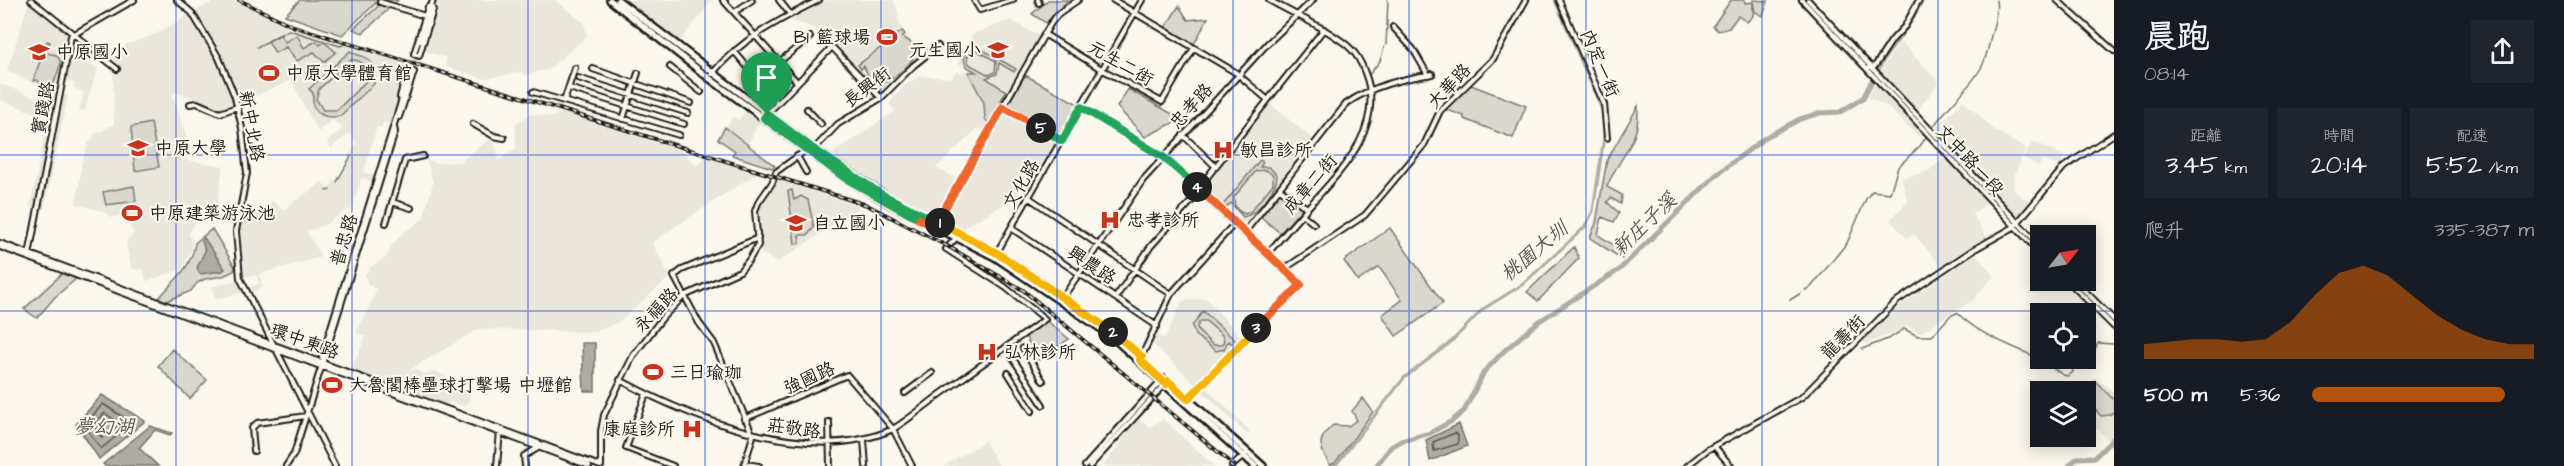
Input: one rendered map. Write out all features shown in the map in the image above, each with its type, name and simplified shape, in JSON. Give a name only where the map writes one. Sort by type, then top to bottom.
[{"type":"main road","points":[[610,0],[845,178],[996,255],[1112,332],[1246,454],[1263,466]]},
{"type":"main road","points":[[618,0],[711,76]]},
{"type":"main road","points":[[1246,454],[1255,466]]},
{"type":"street","points":[[31,0],[117,69]]},
{"type":"street","points":[[75,35],[134,0]]},
{"type":"street","name":"新中北路","points":[[177,0],[192,13],[222,63],[237,107],[247,172],[236,231],[238,271],[334,466]]},
{"type":"street","points":[[417,52],[434,0]]},
{"type":"street","points":[[723,0],[797,82]]},
{"type":"street","points":[[735,12],[752,0]]},
{"type":"street","points":[[779,0],[790,14]]},
{"type":"street","points":[[711,76],[724,58],[790,14],[819,0]]},
{"type":"street","points":[[974,0],[980,10],[1013,0]]},
{"type":"street","points":[[935,224],[1044,34],[1059,13],[1078,0]]},
{"type":"street","points":[[1113,0],[1238,75],[1268,100]]},
{"type":"street","name":"文化路","points":[[996,255],[1142,0]]},
{"type":"street","name":"成章二街","points":[[1267,254],[1346,165],[1368,122],[1370,90],[1362,66],[1350,48],[1324,29],[1269,0]]},
{"type":"street","name":"忠孝路","points":[[1062,299],[1143,180],[1238,75],[1312,0]]},
{"type":"street","name":"大華路","points":[[1284,270],[1365,215],[1424,145],[1440,111],[1493,58],[1526,0]]},
{"type":"street","name":"內定一街","points":[[1559,0],[1604,104],[1607,138]]},
{"type":"street","points":[[1802,0],[1872,71]]},
{"type":"street","points":[[1808,0],[1830,27]]},
{"type":"street","points":[[1872,71],[1905,26],[1919,0]]},
{"type":"street","points":[[2057,0],[2114,51]]},
{"type":"street","points":[[380,2],[425,16]]},
{"type":"street","points":[[431,6],[433,10],[419,56],[414,54],[428,7],[431,6]]},
{"type":"street","points":[[1244,232],[1346,104],[1370,90],[1430,74],[1413,49],[1393,27]]},
{"type":"street","points":[[1116,297],[1151,246],[1200,190],[1215,167],[1324,29]]},
{"type":"street","name":"元生二街","points":[[1044,34],[1162,102],[1194,48]]},
{"type":"street","name":"實踐路","points":[[29,256],[71,36],[75,35]]},
{"type":"street","points":[[779,62],[810,37]]},
{"type":"street","points":[[1846,44],[1860,62],[1872,71]]},
{"type":"street","name":"長興街","points":[[776,172],[797,156],[816,147],[838,124],[881,98],[914,65],[938,46]]},
{"type":"street","points":[[765,116],[832,47],[881,98]]},
{"type":"street","points":[[734,51],[777,102]]},
{"type":"street","points":[[670,67],[701,92]]},
{"type":"street","points":[[564,101],[575,68]]},
{"type":"street","points":[[593,69],[692,104]]},
{"type":"street","points":[[407,70],[414,72],[394,130],[407,70]]},
{"type":"street","name":"文中路一段","points":[[1872,71],[2030,241]]},
{"type":"street","name":"普忠路","points":[[286,466],[294,454],[308,410],[322,364],[321,356],[394,130],[410,73]]},
{"type":"street","points":[[623,119],[638,73]]},
{"type":"street","points":[[578,78],[688,114]]},
{"type":"street","points":[[569,88],[684,124]]},
{"type":"street","points":[[533,92],[679,135]]},
{"type":"street","points":[[190,104],[197,103],[220,113],[237,107]]},
{"type":"street","points":[[1003,107],[1062,141]]},
{"type":"street","points":[[1081,107],[1163,157],[1301,285],[1187,400]]},
{"type":"street","points":[[807,109],[821,124]]},
{"type":"street","points":[[472,124],[494,136],[504,138]]},
{"type":"street","name":"龍壽街","points":[[1688,466],[1714,446],[1802,397],[1906,294],[2016,225],[2071,161],[2114,134]]},
{"type":"street","points":[[1183,135],[1215,167]]},
{"type":"street","points":[[386,223],[405,160],[423,156]]},
{"type":"street","points":[[797,156],[806,172]]},
{"type":"street","name":"永福路","points":[[600,466],[604,415],[620,380],[648,336],[684,296],[740,271],[757,251],[755,211],[776,172]]},
{"type":"street","points":[[1280,189],[1307,208]]},
{"type":"street","points":[[1029,197],[1172,294]]},
{"type":"street","points":[[392,202],[411,208]]},
{"type":"street","points":[[1302,214],[1314,224]]},
{"type":"street","points":[[1141,359],[1172,294],[1235,223]]},
{"type":"street","name":"文中路一段","points":[[2016,225],[2030,237]]},
{"type":"street","name":"興農路","points":[[1011,228],[1157,326]]},
{"type":"street","name":"莊敬路","points":[[620,380],[699,419],[753,436],[796,445],[830,447],[864,440],[893,429],[1046,319],[1005,287],[946,249],[958,236]]},
{"type":"street","points":[[758,238],[677,272],[675,279],[714,343],[744,420],[753,436],[745,465],[759,466]]},
{"type":"street","name":"環中東路","points":[[0,245],[276,349],[322,364]]},
{"type":"street","name":"環中東路","points":[[29,256],[600,466]]},
{"type":"street","points":[[2081,291],[2114,320]]},
{"type":"street","points":[[2081,291],[2114,327]]},
{"type":"street","points":[[1023,348],[1043,381]]},
{"type":"street","points":[[1012,357],[1043,405]]},
{"type":"street","points":[[905,393],[932,373]]},
{"type":"street","points":[[1008,373],[1032,411]]},
{"type":"street","name":"強國路","points":[[744,420],[847,375],[893,429],[912,466]]},
{"type":"street","points":[[1085,466],[1165,381]]},
{"type":"street","points":[[1090,466],[1165,381]]},
{"type":"street","points":[[646,394],[626,448],[673,466]]},
{"type":"street","points":[[254,451],[252,428],[257,423],[306,416]]},
{"type":"street","points":[[829,422],[830,466]]},
{"type":"street","points":[[497,466],[500,431]]},
{"type":"street","name":"環中東路","points":[[500,431],[588,466]]},
{"type":"street","points":[[864,440],[866,466]]},
{"type":"street","points":[[1714,446],[1731,466]]},
{"type":"street","points":[[525,466],[524,456],[538,447]]},
{"type":"street","points":[[1232,466],[1246,454]]},
{"type":"shaded area","name":"中原大學","points":[[216,0],[233,0],[306,33],[409,65],[391,125],[383,122],[382,128],[377,127],[375,132],[364,172],[375,176],[373,182],[361,178],[352,210],[346,210],[325,225],[307,231],[321,257],[259,274],[263,287],[250,292],[248,288],[259,284],[256,275],[243,277],[241,220],[272,201],[283,210],[322,182],[328,189],[345,167],[357,143],[350,133],[331,148],[327,142],[343,128],[332,119],[318,132],[291,80],[238,104],[226,68],[194,12]]},
{"type":"shaded area","points":[[300,0],[379,0],[342,35],[285,15]]},
{"type":"shaded area","points":[[385,0],[398,0],[363,33],[353,29]]},
{"type":"shaded area","points":[[437,0],[555,0],[584,23],[587,36],[549,69],[526,75],[521,72],[483,79],[445,66],[446,58],[426,52],[424,49]]},
{"type":"shaded area","points":[[622,0],[712,0],[678,44]]},
{"type":"shaded area","points":[[826,0],[893,0],[900,25],[920,54],[881,94],[821,31],[791,20]]},
{"type":"shaded area","points":[[1048,0],[1068,0],[1046,23],[1032,14]]},
{"type":"shaded area","points":[[1731,0],[1753,2],[1753,16],[1747,22],[1738,16],[1729,28],[1718,31],[1713,26]]},
{"type":"shaded area","points":[[1753,0],[1768,1],[1763,16],[1755,12]]},
{"type":"shaded area","points":[[29,2],[69,33],[58,93],[68,96],[44,210],[30,207],[48,118],[0,100],[0,84],[51,103],[55,93],[7,71]]},
{"type":"shaded area","points":[[1179,6],[1188,20],[1208,18],[1194,44],[1165,28]]},
{"type":"shaded area","name":"中原大學","points":[[190,14],[222,68],[234,104],[220,111],[200,100],[176,92],[172,94],[190,147],[179,154],[180,159],[223,166],[215,220],[194,223],[189,234],[193,242],[192,249],[182,269],[146,281],[144,270],[132,269],[128,254],[126,241],[134,234],[129,225],[131,215],[111,217],[102,211],[76,204],[82,163],[88,143],[95,133],[114,124],[113,67],[121,54],[119,53],[127,43],[158,33]]},
{"type":"shaded area","name":"元生國小","points":[[1010,20],[1039,36],[1006,91],[958,63],[973,34]]},
{"type":"shaded area","points":[[890,31],[893,37],[902,31],[905,34],[902,37],[912,43],[915,54],[909,64],[898,74],[875,84],[869,78],[864,66],[861,69],[858,65],[892,39],[884,43],[880,38]]},
{"type":"shaded area","points":[[280,34],[285,42],[297,35],[304,48],[316,41],[320,45],[324,42],[336,52],[324,62],[314,52],[297,61],[286,47],[275,53],[268,41]]},
{"type":"shaded area","points":[[47,41],[50,42],[46,53],[57,55],[61,63],[54,83],[44,87],[37,80],[33,81]]},
{"type":"shaded area","points":[[1901,42],[1939,82],[1917,111],[1880,70]]},
{"type":"shaded area","points":[[971,43],[1016,69],[1014,72],[999,63],[997,74],[986,78],[1006,91],[989,123],[985,119],[984,103],[968,72],[976,72],[966,66],[964,58],[966,52],[973,48],[969,46]],"holes":[[[976,50],[996,61],[995,72],[989,75],[969,64],[967,57]]]},
{"type":"shaded area","points":[[350,51],[364,57],[374,66],[374,84],[340,116],[328,117],[318,112],[313,106],[313,93],[309,89]],"holes":[[[351,60],[367,68],[368,79],[337,110],[323,110],[316,99],[319,89]]]},
{"type":"shaded area","points":[[72,53],[78,54],[77,60],[98,67],[84,112],[79,110],[84,92],[74,88],[75,83],[66,81]]},
{"type":"shaded area","points":[[956,72],[968,72],[984,103],[985,119],[990,124],[985,132],[978,128],[936,168],[958,179],[938,215],[932,217],[900,200],[832,156],[837,150],[895,111],[889,104],[904,85],[920,76],[952,78]]},
{"type":"shaded area","points":[[1025,75],[1078,104],[1061,134],[1008,104]]},
{"type":"shaded area","points":[[1876,82],[1924,134],[1920,137],[1887,107],[1868,97]]},
{"type":"shaded area","points":[[1471,85],[1526,106],[1513,138],[1444,109]]},
{"type":"shaded area","points":[[1128,89],[1181,119],[1145,137],[1117,107]]},
{"type":"shaded area","points":[[1963,101],[1997,132],[2026,148],[2014,176],[2014,191],[2031,202],[2018,216],[1936,128]]},
{"type":"shaded area","points":[[1269,103],[1313,139],[1244,228],[1238,222],[1241,217],[1234,211],[1231,215],[1204,188]]},
{"type":"shaded area","points":[[1638,106],[1635,134],[1607,187],[1622,195],[1621,204],[1611,198],[1607,202],[1619,213],[1614,222],[1602,217],[1598,235],[1626,253],[1622,259],[1590,238],[1596,223],[1607,160]]},
{"type":"shaded area","points":[[747,109],[761,119],[748,144],[726,127],[733,117],[739,120]]},
{"type":"shaded area","points":[[563,112],[684,152],[696,166],[704,160],[701,156],[757,173],[652,242],[670,277],[619,322],[595,332],[479,329],[416,366],[402,378],[415,369],[424,374],[435,371],[457,383],[471,395],[465,407],[450,402],[448,407],[396,387],[398,383],[395,385],[352,369],[366,336],[356,333],[377,290],[368,285],[365,275],[372,266],[387,257],[391,246],[403,233],[423,219],[433,183],[426,158],[435,163],[460,162],[493,136],[499,160],[516,148],[516,123],[531,114],[553,117]]},
{"type":"shaded area","points":[[1003,112],[1057,142],[1035,182],[1026,178],[1014,199],[959,230],[944,222],[944,215]]},
{"type":"shaded area","points":[[151,123],[159,167],[135,171],[131,127]]},
{"type":"shaded area","points":[[725,127],[775,166],[772,168],[732,155],[735,151],[718,139]]},
{"type":"shaded area","points":[[2033,141],[2064,156],[2059,167],[2042,159],[2039,166],[2023,158]]},
{"type":"shaded area","points":[[1946,157],[1988,203],[1972,214],[1987,238],[1942,268],[1914,234],[1907,238],[1890,220],[1908,201],[1901,178],[1927,172]]},
{"type":"shaded area","points":[[1260,160],[1263,162],[1260,167],[1269,167],[1277,175],[1270,194],[1254,212],[1243,217],[1231,203],[1226,207],[1223,205]],"holes":[[[1266,170],[1273,175],[1273,184],[1250,212],[1245,214],[1238,210],[1234,197],[1256,171]]]},
{"type":"shaded area","name":"自立國小","points":[[778,179],[860,207],[777,263],[759,251],[761,244],[756,213],[763,198]]},
{"type":"shaded area","points":[[134,186],[136,201],[106,205],[103,192]]},
{"type":"shaded area","points":[[792,190],[794,200],[801,196],[808,200],[814,227],[808,235],[799,235],[800,243],[795,244],[788,191]]},
{"type":"shaded area","points":[[1278,192],[1303,208],[1280,233],[1261,217]]},
{"type":"shaded area","points":[[1390,228],[1443,303],[1396,336],[1382,315],[1402,300],[1379,267],[1358,281],[1344,261]]},
{"type":"shaded area","points":[[212,229],[235,267],[234,271],[223,276],[205,279],[197,283],[191,291],[167,301],[159,298],[186,267],[195,243]]},
{"type":"shaded area","points":[[1574,247],[1579,258],[1538,301],[1527,292]]},
{"type":"shaded area","points":[[1976,254],[1994,276],[1972,301],[1919,333],[1908,326],[1866,344],[1863,341],[1895,309]]},
{"type":"shaded area","points":[[64,272],[77,278],[55,297],[37,318],[24,309]]},
{"type":"shaded area","points":[[239,279],[245,292],[215,299],[212,287]]},
{"type":"shaded area","points":[[1206,298],[1242,338],[1200,382],[1250,431],[1247,434],[1151,342],[1155,335],[1165,338],[1182,301]]},
{"type":"shaded area","points":[[1203,311],[1236,341],[1233,344],[1228,341],[1224,349],[1216,351],[1196,336],[1192,326]],"holes":[[[1200,321],[1206,321],[1222,335],[1224,340],[1222,345],[1213,345],[1199,332],[1197,327]]]},
{"type":"shaded area","points":[[1047,321],[1069,339],[1039,360],[1025,336]]},
{"type":"shaded area","points":[[172,349],[207,380],[190,399],[158,366]]},
{"type":"shaded area","points":[[2095,378],[2114,392],[2114,445],[2096,428],[2096,381],[2092,381]]},
{"type":"shaded area","points":[[2096,382],[2114,400],[2114,411],[2110,415],[2101,416],[2096,411]]},
{"type":"shaded area","points":[[1363,398],[1373,412],[1335,463],[1330,465],[1321,448],[1324,434],[1333,425],[1348,426],[1357,420],[1352,411]]},
{"type":"shaded area","points":[[1139,419],[1150,427],[1163,419],[1214,466],[1103,466],[1122,441],[1122,437]]},
{"type":"shaded area","points":[[985,441],[999,466],[944,466]]},
{"type":"water","points":[[204,238],[225,269],[222,271],[200,274],[197,268],[205,251],[202,240]]},
{"type":"water","points":[[582,343],[595,343],[595,391],[584,391]]},
{"type":"water","name":"夢幻湖","points":[[102,395],[145,421],[99,459],[76,424]]},
{"type":"water","points":[[1459,424],[1467,446],[1430,461],[1426,440]]},
{"type":"water","points":[[150,426],[172,433],[170,435],[155,430],[139,448],[158,466],[105,466],[103,464]]},
{"type":"waterway","points":[[1386,45],[1388,0]]},
{"type":"waterway","name":"桃園大圳","points":[[1555,0],[1603,112]]},
{"type":"waterway","name":"新庄子溪","points":[[1376,466],[1391,447],[1401,441],[1430,433],[1452,421],[1464,411],[1484,372],[1504,351],[1538,322],[1619,270],[1716,175],[1766,137],[1800,119],[1820,113],[1840,112],[1863,98],[1883,59],[1910,22],[1922,0]]},
{"type":"waterway","points":[[1931,130],[1970,84],[1983,64],[1995,20],[1996,0]]},
{"type":"waterway","points":[[257,47],[289,30],[340,46],[345,44]]},
{"type":"waterway","points":[[1368,76],[1380,61],[1384,47]]},
{"type":"waterway","name":"桃園大圳","points":[[1335,466],[1404,378],[1451,342],[1483,309],[1522,285],[1585,227],[1593,211],[1605,130]]},
{"type":"waterway","points":[[1805,290],[1811,287],[1847,243],[1866,199],[1872,191],[1890,193],[1898,167],[1927,136]]},
{"type":"waterway","points":[[337,182],[351,156]]},
{"type":"waterway","points":[[1790,300],[1801,293]]},
{"type":"waterway","points":[[1862,349],[1890,338],[1904,329],[1918,336],[1932,336],[1950,316],[1957,313],[1983,333],[2030,355]]},
{"type":"waterway","points":[[2096,347],[2098,343],[2114,344]]},
{"type":"waterway","points":[[2054,369],[2068,376],[2073,372],[2073,369]]},
{"type":"waterway","points":[[2069,466],[2077,458],[2095,457],[2114,438]]},
{"type":"tunnel","points":[[410,73],[416,54]]},
{"type":"railway","points":[[239,0],[293,26],[867,205],[949,247],[1023,290],[1235,466]]},
{"type":"place","name":"B1 籃球場","points":[[887,37]]},
{"type":"place","name":"元生國小","points":[[998,50]]},
{"type":"place","name":"中原國小","points":[[39,52]]},
{"type":"place","name":"中原大學體育館","points":[[269,73]]},
{"type":"place","name":"中原大學","points":[[138,148]]},
{"type":"place","name":"敏昌診所","points":[[1223,150]]},
{"type":"place","name":"中原建築游泳池","points":[[132,213]]},
{"type":"place","name":"忠孝診所","points":[[1110,220]]},
{"type":"place","name":"自立國小","points":[[796,223]]},
{"type":"place","name":"弘林診所","points":[[987,352]]},
{"type":"place","name":"三日瑜珈","points":[[653,372]]},
{"type":"place","name":"大魯閣棒壘球打擊場 中壢館","points":[[332,385]]},
{"type":"place","name":"康庭診所","points":[[692,429]]},
{"type":"route","points":[[767,114],[764,118],[845,178],[933,226],[937,222],[1003,107],[1062,141],[1081,107],[1163,157],[1301,285],[1188,399],[1168,381],[1166,384],[1140,360],[1142,357],[1112,332],[997,253],[937,222],[889,198],[812,148],[767,114]]}]
